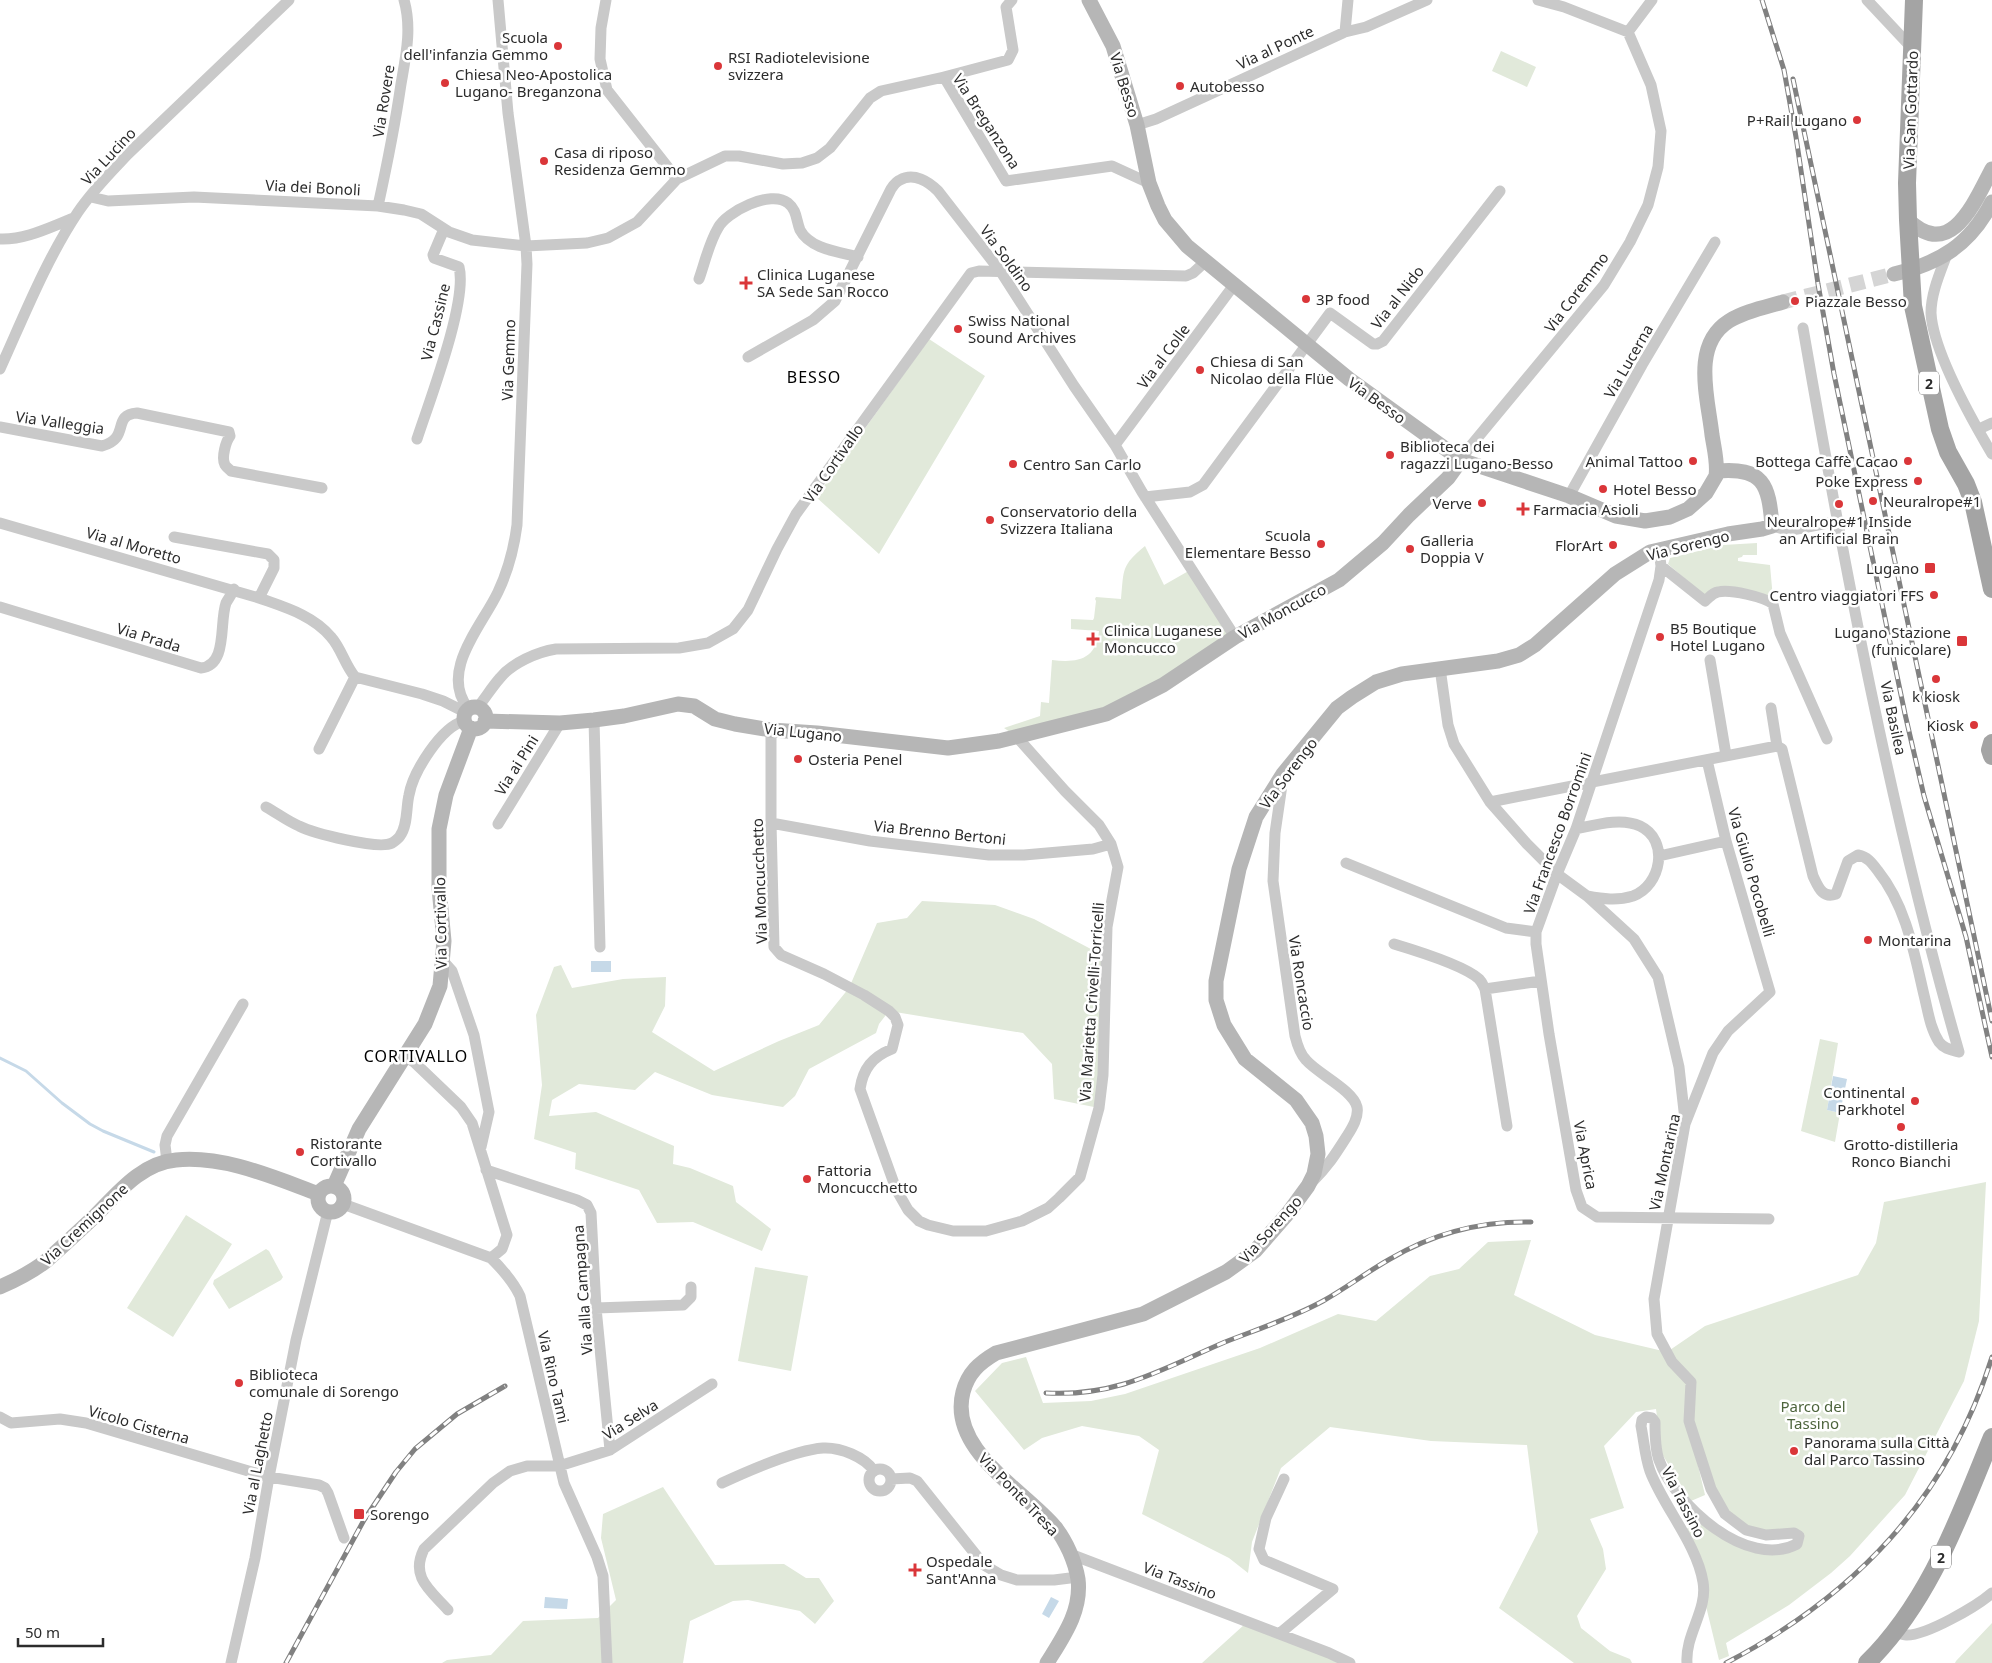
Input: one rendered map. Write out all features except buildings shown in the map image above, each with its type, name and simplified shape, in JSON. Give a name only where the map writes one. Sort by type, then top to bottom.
[{"type":"main road","name":"Via Besso","points":[[1089,0],[1113,46],[1137,125],[1149,183],[1165,220],[1187,246],[1349,379],[1461,460],[1569,496],[1616,516],[1657,520],[1670,518],[1697,502],[1711,486],[1717,471]]},
{"type":"main road","name":"Via San Gottardo","points":[[1902,272],[1908,220],[1914,0]]},
{"type":"main road","points":[[1908,220],[1916,228],[1930,235],[1938,235],[1951,230],[1966,214],[1992,169]]},
{"type":"main road","points":[[1902,272],[1947,254],[1960,244],[1979,225],[1992,202]]},
{"type":"main road","name":"2","points":[[1902,272],[1917,327],[1940,430],[1948,452],[1962,476],[1973,502],[1992,590]]},
{"type":"main road","points":[[1772,526],[1769,495],[1761,480],[1755,475],[1744,471],[1733,469],[1717,471],[1706,377],[1706,353],[1709,344],[1721,327],[1730,320],[1743,314],[1783,302]]},
{"type":"main road","name":"Via Moncucco","points":[[1016,736],[1106,714],[1163,685],[1235,637],[1327,587],[1360,563],[1383,543],[1408,515],[1448,478],[1461,460]]},
{"type":"main road","name":"Via Sorengo","points":[[1074,1332],[1143,1314],[1234,1268],[1255,1251],[1289,1212],[1308,1186],[1314,1174],[1318,1145],[1312,1123],[1296,1100],[1245,1059],[1224,1025],[1216,1000],[1216,981],[1239,869],[1256,816],[1283,774],[1337,708],[1376,682],[1402,674],[1498,661],[1519,655],[1534,645],[1615,574],[1638,558],[1659,550],[1772,526]]},
{"type":"main road","name":"Via Lugano","points":[[469,715],[486,714],[485,721],[560,723],[624,716],[678,704],[694,706],[715,719],[771,730],[817,733],[948,748],[971,746],[1016,736]]},
{"type":"main road","name":"Via Cortivallo","points":[[334,1186],[359,1129],[425,1024],[440,986],[444,941],[439,888],[439,830],[446,795],[469,715]]},
{"type":"main road","points":[[1992,743],[1990,750],[1992,756]]},
{"type":"main road","name":"Via Cremignone","points":[[0,1288],[27,1274],[45,1261],[137,1176],[152,1166],[167,1161],[187,1159],[238,1166],[319,1194]]},
{"type":"main road","points":[[334,1186],[342,1193],[343,1204],[338,1209],[328,1211],[319,1204],[319,1194],[323,1188],[334,1186]]},
{"type":"main road","name":"Via Ponte Tresa","points":[[1048,1663],[1067,1630],[1076,1607],[1078,1577],[1070,1554],[1054,1527],[986,1462],[976,1449],[964,1424],[961,1410],[962,1397],[970,1374],[985,1359],[1012,1348],[1074,1332]]},
{"type":"main road","name":"2","points":[[1867,1663],[1895,1632],[1926,1586],[1947,1545],[1992,1438]]},
{"type":"street","name":"Via Lucino","points":[[0,369],[39,283],[74,218],[105,178],[289,0]]},
{"type":"street","name":"Via Rovere","points":[[378,206],[392,141],[406,53],[409,28],[404,0]]},
{"type":"street","name":"Via Gemmo","points":[[469,715],[459,694],[458,681],[461,664],[473,634],[498,593],[513,551],[517,525],[526,246],[508,113],[498,0]]},
{"type":"street","points":[[606,0],[601,28],[600,59],[607,90],[645,137],[676,180]]},
{"type":"street","points":[[944,77],[1008,60],[1013,50],[1006,7],[1012,0]]},
{"type":"street","points":[[1345,32],[1348,0]]},
{"type":"street","name":"Via al Ponte","points":[[1137,125],[1156,119],[1345,32],[1366,27],[1427,0]]},
{"type":"street","points":[[1538,0],[1564,7],[1628,32],[1652,0]]},
{"type":"street","points":[[1867,0],[1912,48]]},
{"type":"street","name":"Via Coremmo","points":[[1461,460],[1604,285],[1630,242],[1648,205],[1658,167],[1660,131],[1651,85],[1628,32]]},
{"type":"street","name":"Via Breganzona","points":[[526,246],[587,243],[608,238],[637,222],[676,180],[725,156],[739,156],[783,164],[802,163],[817,158],[830,148],[870,98],[881,91],[944,77],[1006,181],[1112,166],[1149,183]]},
{"type":"street","name":"Via Soldino","points":[[748,357],[813,320],[835,302],[891,189],[901,179],[915,177],[927,181],[938,191],[1001,272],[1074,386],[1115,445],[1235,637]]},
{"type":"street","name":"Via al Nido","points":[[1307,346],[1330,313],[1373,344],[1383,341],[1500,191]]},
{"type":"street","name":"Via dei Bonoli","points":[[91,197],[108,202],[194,197],[378,206],[421,214],[444,229],[472,240],[526,246]]},
{"type":"street","points":[[699,279],[718,227],[727,217],[758,200],[777,198],[787,202],[795,211],[800,229],[805,237],[824,248],[858,257]]},
{"type":"street","points":[[0,239],[7,240],[31,235],[74,218]]},
{"type":"street","name":"Via Cassine","points":[[417,438],[452,329],[460,286],[461,276],[459,268],[434,258],[433,255],[444,229]]},
{"type":"street","name":"Via Lucerna","points":[[1569,496],[1642,365],[1715,242]]},
{"type":"street","points":[[1947,254],[1932,299],[1933,328],[1943,359],[1992,454]]},
{"type":"street","name":"Via Cortivallo","points":[[469,715],[501,676],[526,658],[540,652],[556,649],[679,648],[708,643],[733,629],[748,610],[796,514],[962,283],[971,274],[979,271],[1186,276],[1193,274],[1206,261]]},
{"type":"street","name":"Via al Colle","points":[[1115,445],[1234,285]]},
{"type":"street","name":"Via Basilea","points":[[1777,746],[1782,749],[1813,876],[1824,894],[1830,896],[1836,894],[1848,860],[1858,855],[1869,860],[1882,876],[1894,896],[1907,925],[1932,1027],[1940,1043],[1946,1048],[1959,1052],[1902,830],[1838,521],[1803,328]]},
{"type":"street","points":[[1146,497],[1190,492],[1203,486],[1307,346]]},
{"type":"street","name":"Via Valleggia","points":[[0,428],[102,446],[118,438],[122,420],[129,413],[137,412],[229,432],[230,436],[226,440],[224,460],[225,466],[231,471],[322,488]]},
{"type":"street","points":[[1979,429],[1992,422]]},
{"type":"street","points":[[1772,526],[1792,530],[1838,521]]},
{"type":"street","name":"Via al Moretto","points":[[0,523],[234,590],[295,611],[314,622],[331,637],[355,677]]},
{"type":"street","name":"Via al Moretto","points":[[174,537],[268,554],[274,560],[274,568],[259,598]]},
{"type":"street","name":"Via Francesco Borromini","points":[[1346,863],[1506,928],[1536,932],[1576,829],[1659,580],[1661,566],[1659,550]]},
{"type":"street","points":[[1661,566],[1704,601],[1720,591],[1760,597],[1773,604],[1780,633],[1827,739]]},
{"type":"street","name":"Via Prada","points":[[0,607],[201,668],[210,667],[215,662],[219,650],[226,604],[234,590]]},
{"type":"street","points":[[1710,660],[1726,755]]},
{"type":"street","points":[[1440,668],[1448,725],[1454,744],[1490,802],[1527,844],[1557,874],[1587,896],[1634,940],[1658,977],[1679,1067],[1685,1124]]},
{"type":"street","points":[[318,749],[355,677],[443,701],[469,715]]},
{"type":"street","points":[[1490,802],[1777,746],[1771,708]]},
{"type":"street","points":[[266,806],[297,826],[314,832],[382,845],[391,843],[401,835],[405,822],[409,792],[420,768],[450,727],[469,715]]},
{"type":"street","points":[[594,720],[600,947]]},
{"type":"street","name":"Via ai Pini","points":[[498,824],[560,723]]},
{"type":"street","name":"Via Moncucchetto","points":[[771,730],[774,947],[781,955],[824,974],[864,995],[895,1017],[898,1025],[892,1049],[882,1053],[870,1062],[862,1075],[860,1090],[896,1189]]},
{"type":"street","points":[[1016,736],[1064,791],[1099,825],[1111,844]]},
{"type":"street","name":"Via Giulio Pocobelli","points":[[1707,760],[1726,841],[1770,992]]},
{"type":"street","name":"Via Roncaccio","points":[[1283,774],[1275,833],[1273,881],[1294,1036],[1298,1048],[1306,1060],[1350,1095],[1357,1106],[1357,1115],[1352,1126],[1329,1166],[1308,1186]]},
{"type":"street","points":[[1576,829],[1624,822],[1641,826],[1654,837],[1659,856],[1659,866],[1655,875],[1647,887],[1634,896],[1611,900],[1587,896]]},
{"type":"street","name":"Via Brenno Bertoni","points":[[771,823],[870,841],[988,855],[1024,855],[1094,849],[1111,844]]},
{"type":"street","points":[[1659,856],[1726,841]]},
{"type":"street","name":"Via Marietta Crivelli-Torricelli","points":[[896,1189],[908,1210],[919,1221],[953,1231],[986,1231],[1022,1221],[1048,1208],[1080,1177],[1099,1108],[1102,1075],[1107,927],[1118,866],[1111,844]]},
{"type":"street","name":"Via Aprica","points":[[1536,932],[1541,981],[1576,1190],[1582,1207],[1597,1217],[1769,1219]]},
{"type":"street","points":[[1394,944],[1422,953],[1474,975],[1481,981],[1485,989],[1507,1126]]},
{"type":"street","points":[[443,961],[452,971],[474,1035],[489,1112],[481,1149]]},
{"type":"street","points":[[1485,989],[1541,981]]},
{"type":"street","name":"Via Montarina","points":[[1657,1334],[1654,1299],[1685,1124],[1713,1053],[1728,1031],[1770,992]]},
{"type":"street","points":[[167,1161],[165,1145],[167,1136],[243,1004]]},
{"type":"street","points":[[406,1057],[414,1062],[462,1107],[472,1123],[507,1235],[502,1249],[491,1258]]},
{"type":"street","name":"Via alla Campagna","points":[[486,1170],[577,1200],[587,1205],[591,1213],[596,1308],[610,1450]]},
{"type":"street","name":"Via Rino Tami","points":[[343,1204],[491,1258],[509,1276],[520,1296],[564,1483],[597,1557],[603,1576],[607,1663]]},
{"type":"street","name":"Via al Laghetto","points":[[231,1663],[255,1558],[296,1340],[328,1211]]},
{"type":"street","points":[[596,1308],[682,1305],[692,1297],[692,1287]]},
{"type":"street","name":"Via Tassino","points":[[1657,1334],[1672,1362],[1691,1382],[1690,1421],[1711,1489],[1725,1514],[1746,1530],[1766,1535],[1794,1533],[1799,1536],[1797,1544],[1790,1548],[1782,1549],[1746,1546],[1727,1538],[1703,1519],[1668,1478],[1659,1460],[1655,1422],[1652,1418],[1646,1417],[1642,1420],[1641,1426],[1650,1471],[1700,1568],[1703,1581],[1704,1598],[1689,1641],[1687,1663]]},
{"type":"street","name":"Via Selva","points":[[448,1610],[422,1581],[418,1564],[424,1549],[493,1482],[510,1471],[527,1466],[559,1466],[610,1450],[712,1384]]},
{"type":"street","name":"Vicolo Cisterna","points":[[0,1417],[11,1424],[60,1419],[86,1424],[269,1477],[316,1484],[325,1488],[344,1538]]},
{"type":"street","points":[[722,1484],[783,1459],[813,1449],[824,1448],[840,1451],[863,1460],[874,1471]]},
{"type":"street","points":[[883,1469],[891,1479],[886,1488],[876,1490],[870,1482],[870,1476],[874,1471],[883,1469]]},
{"type":"street","points":[[891,1479],[910,1478],[917,1481],[984,1565],[1001,1575],[1017,1580],[1036,1581],[1078,1577]]},
{"type":"street","points":[[1280,1634],[1333,1588],[1264,1560],[1259,1549],[1266,1518],[1284,1479]]},
{"type":"street","name":"Via Tassino","points":[[1070,1554],[1280,1634],[1350,1663]]},
{"type":"street","points":[[1895,1632],[1905,1635],[1916,1634],[1930,1629],[1971,1608],[1992,1593]]},
{"type":"green space","points":[[1501,51],[1536,67],[1527,87],[1492,71]]},
{"type":"green space","points":[[929,339],[985,376],[879,554],[816,497]]},
{"type":"green space","points":[[1757,543],[1757,555],[1743,555],[1738,558],[1738,561],[1770,565],[1773,599],[1759,594],[1706,597],[1668,564],[1670,558],[1723,545]]},
{"type":"green space","points":[[1145,546],[1164,585],[1192,569],[1235,637],[1106,714],[1016,736],[1004,728],[1040,716],[1041,702],[1049,703],[1052,660],[1069,661],[1084,658],[1094,648],[1099,631],[1071,629],[1071,619],[1093,620],[1096,597],[1121,599],[1125,569],[1132,558]]},
{"type":"green space","points":[[922,901],[995,905],[1034,919],[1106,957],[1099,1108],[1054,1099],[1052,1064],[1023,1033],[889,1011],[879,1024],[876,1033],[809,1069],[795,1096],[783,1107],[712,1095],[655,1072],[635,1090],[579,1084],[552,1100],[549,1116],[596,1112],[674,1146],[673,1164],[690,1168],[733,1186],[736,1202],[771,1229],[762,1251],[693,1222],[657,1223],[639,1190],[575,1169],[576,1153],[534,1139],[542,1085],[536,1015],[554,967],[561,965],[572,988],[623,979],[666,977],[665,1006],[652,1032],[714,1071],[819,1025],[849,988],[877,923],[907,918]]},
{"type":"green space","points":[[1820,1039],[1838,1043],[1827,1110],[1840,1113],[1835,1142],[1801,1131]]},
{"type":"green space","name":"Parco del Tassino","points":[[1986,1182],[1979,1321],[1964,1381],[1905,1495],[1850,1556],[1831,1573],[1789,1605],[1726,1643],[1729,1656],[1719,1660],[1704,1598],[1683,1531],[1703,1519],[1727,1538],[1782,1549],[1799,1536],[1766,1535],[1725,1514],[1692,1440],[1705,1495],[1691,1501],[1662,1454],[1656,1409],[1636,1412],[1604,1446],[1624,1508],[1590,1519],[1603,1549],[1606,1569],[1577,1616],[1581,1628],[1610,1651],[1630,1659],[1632,1663],[1574,1663],[1499,1608],[1538,1532],[1527,1445],[1431,1441],[1330,1427],[1281,1468],[1252,1542],[1248,1573],[1229,1558],[1142,1514],[1159,1450],[1139,1436],[1082,1426],[1042,1438],[1024,1450],[975,1391],[1002,1363],[1026,1357],[1043,1403],[1091,1401],[1125,1394],[1260,1348],[1338,1314],[1376,1321],[1430,1276],[1459,1269],[1488,1242],[1531,1240],[1514,1295],[1595,1335],[1667,1352],[1705,1326],[1858,1275],[1876,1243],[1884,1202]]},
{"type":"green space","points":[[186,1215],[232,1244],[173,1337],[127,1308]]},
{"type":"green space","points":[[266,1249],[269,1251],[283,1277],[281,1280],[229,1309],[213,1284],[214,1280]]},
{"type":"green space","points":[[755,1267],[808,1276],[791,1371],[738,1361]]},
{"type":"green space","points":[[663,1487],[715,1565],[784,1564],[806,1578],[819,1578],[834,1601],[815,1624],[800,1611],[748,1600],[733,1601],[690,1621],[683,1663],[442,1663],[447,1660],[491,1655],[523,1621],[598,1618],[616,1600],[601,1538],[603,1514]]},
{"type":"green space","points":[[1992,1623],[1992,1663],[1955,1663],[1956,1661]]},
{"type":"green space","points":[[1245,1624],[1344,1663],[1202,1663]]},
{"type":"water","points":[[591,961],[611,961],[611,972],[591,972]]},
{"type":"water","points":[[1833,1076],[1847,1079],[1840,1113],[1827,1110]]},
{"type":"water","points":[[545,1597],[568,1599],[567,1609],[544,1608]]},
{"type":"water","points":[[1051,1597],[1059,1601],[1049,1618],[1042,1614]]},
{"type":"waterway","points":[[0,1058],[26,1071],[62,1103],[90,1124],[154,1152]]},
{"type":"tunnel","points":[[1783,302],[1894,274]]},
{"type":"railway","points":[[1762,0],[1784,70],[1834,374],[1905,714],[1924,796],[1966,937],[1992,1057]]},
{"type":"railway","points":[[1793,79],[1992,1021]]},
{"type":"railway","points":[[1046,1393],[1095,1391],[1139,1379],[1311,1307],[1332,1296],[1390,1259],[1423,1242],[1476,1226],[1531,1222]]},
{"type":"railway","points":[[1726,1663],[1773,1636],[1816,1606],[1856,1573],[1891,1537],[1923,1498],[1950,1455],[1973,1408],[1992,1357]]},
{"type":"railway","points":[[286,1663],[364,1520],[396,1472],[415,1449],[457,1414],[505,1386]]},
{"type":"place","name":"Scuola dell'infanzia Gemmo","points":[[558,46]]},
{"type":"place","name":"RSI Radiotelevisione svizzera","points":[[718,66]]},
{"type":"place","name":"Chiesa Neo-Apostolica Lugano- Breganzona","points":[[445,83]]},
{"type":"place","name":"Autobesso","points":[[1180,86]]},
{"type":"place","name":"P+Rail Lugano","points":[[1857,120]]},
{"type":"place","name":"Casa di riposo Residenza Gemmo","points":[[544,161]]},
{"type":"place","name":"Clinica Luganese SA Sede San Rocco","points":[[746,283]]},
{"type":"place","name":"3P food","points":[[1306,299]]},
{"type":"place","name":"Piazzale Besso","points":[[1795,301]]},
{"type":"place","name":"Swiss National Sound Archives","points":[[958,329]]},
{"type":"place","name":"Chiesa di San Nicolao della Flüe","points":[[1200,370]]},
{"type":"place","name":"Biblioteca dei ragazzi Lugano-Besso","points":[[1390,455]]},
{"type":"place","name":"Animal Tattoo","points":[[1693,461]]},
{"type":"place","name":"Bottega Caffè Cacao","points":[[1908,461]]},
{"type":"place","name":"Centro San Carlo","points":[[1013,464]]},
{"type":"place","name":"Poke Express","points":[[1918,481]]},
{"type":"place","name":"Hotel Besso","points":[[1603,489]]},
{"type":"place","name":"Neuralrope#1","points":[[1873,501]]},
{"type":"place","name":"Verve","points":[[1482,503]]},
{"type":"place","name":"Neuralrope#1 Inside an Artificial Brain","points":[[1839,504]]},
{"type":"place","name":"Farmacia Asioli","points":[[1523,509]]},
{"type":"place","name":"Conservatorio della Svizzera Italiana","points":[[990,520]]},
{"type":"place","name":"Scuola Elementare Besso","points":[[1321,544]]},
{"type":"place","name":"FlorArt","points":[[1613,545]]},
{"type":"place","name":"Galleria Doppia V","points":[[1410,549]]},
{"type":"place","name":"Lugano","points":[[1930,568]]},
{"type":"place","name":"Centro viaggiatori FFS","points":[[1934,595]]},
{"type":"place","name":"B5 Boutique Hotel Lugano","points":[[1660,637]]},
{"type":"place","name":"Clinica Luganese Moncucco","points":[[1093,639]]},
{"type":"place","name":"Lugano Stazione (funicolare)","points":[[1962,641]]},
{"type":"place","name":"k kiosk","points":[[1936,679]]},
{"type":"place","name":"Kiosk","points":[[1974,725]]},
{"type":"place","name":"Osteria Penel","points":[[798,759]]},
{"type":"place","name":"Montarina","points":[[1868,940]]},
{"type":"place","name":"Continental Parkhotel","points":[[1915,1101]]},
{"type":"place","name":"Grotto-distilleria Ronco Bianchi","points":[[1901,1127]]},
{"type":"place","name":"Ristorante Cortivallo","points":[[300,1152]]},
{"type":"place","name":"Fattoria Moncucchetto","points":[[807,1179]]},
{"type":"place","name":"Biblioteca comunale di Sorengo","points":[[239,1383]]},
{"type":"place","name":"Panorama sulla Città dal Parco Tassino","points":[[1794,1451]]},
{"type":"place","name":"Sorengo","points":[[359,1514]]},
{"type":"place","name":"Ospedale Sant'Anna","points":[[915,1570]]},
{"type":"district","name":"BESSO","points":[[814,377]]},
{"type":"district","name":"CORTIVALLO","points":[[416,1056]]}]
